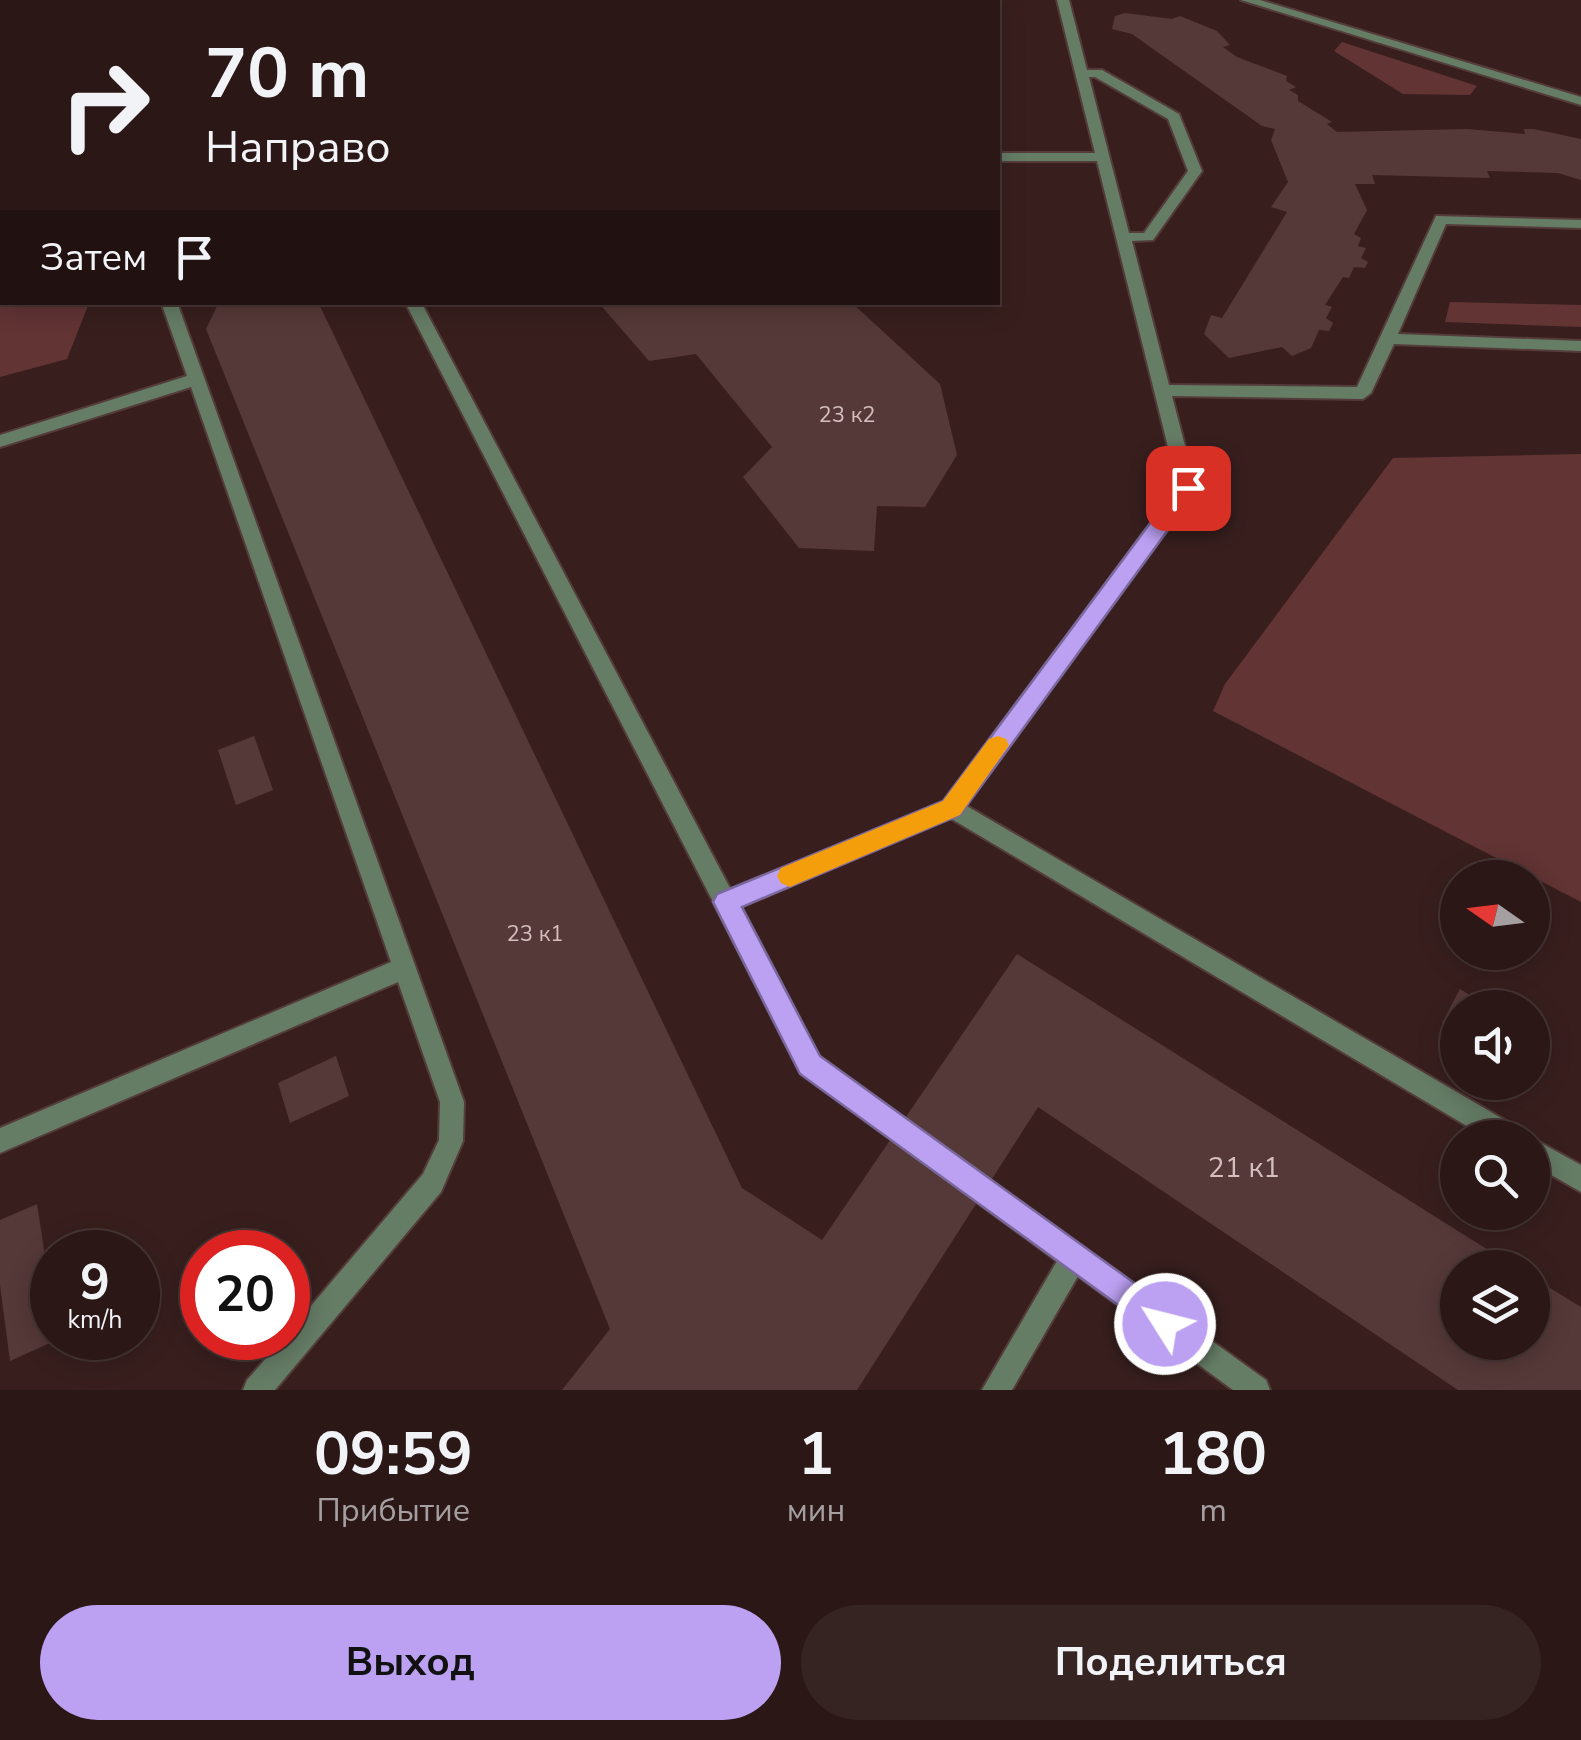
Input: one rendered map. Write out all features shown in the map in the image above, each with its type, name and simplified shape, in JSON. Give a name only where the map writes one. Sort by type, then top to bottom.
[{"type":"lane","points":[[726,902],[951,808],[1188,488],[1063,0]]},
{"type":"lane","points":[[1246,0],[1581,102]]},
{"type":"lane","points":[[1082,74],[1096,73],[1174,117],[1195,171],[1148,237],[1124,237]]},
{"type":"lane","points":[[1000,158],[1102,157]]},
{"type":"lane","points":[[1164,390],[1363,393],[1440,220],[1581,224]]},
{"type":"lane","points":[[170,305],[452,1102],[451,1141],[432,1182],[257,1390]]},
{"type":"lane","points":[[416,305],[810,1065],[1256,1390]]},
{"type":"lane","points":[[1388,339],[1581,346]]},
{"type":"lane","points":[[0,441],[197,379]]},
{"type":"lane","points":[[951,808],[1480,1120]]},
{"type":"lane","points":[[0,1141],[404,968]]},
{"type":"lane","points":[[1550,1161],[1581,1179]]},
{"type":"lane","points":[[996,1390],[1074,1258]]},
{"type":"shaded area","points":[[1342,42],[1477,86],[1470,95],[1403,94],[1334,51]]},
{"type":"shaded area","points":[[1450,302],[1581,305],[1581,327],[1445,322]]},
{"type":"shaded area","points":[[0,305],[88,305],[67,359],[0,377]]},
{"type":"shaded area","points":[[1581,454],[1581,902],[1550,886],[1550,860],[1500,860],[1213,711],[1225,684],[1393,458]]},
{"type":"building","points":[[1125,13],[1172,19],[1180,16],[1217,31],[1230,45],[1223,47],[1237,57],[1287,76],[1286,81],[1296,87],[1289,90],[1298,95],[1298,101],[1332,122],[1327,124],[1337,132],[1467,129],[1525,134],[1524,129],[1534,129],[1581,139],[1581,180],[1558,173],[1487,171],[1490,178],[1372,175],[1375,184],[1355,184],[1367,210],[1354,234],[1361,238],[1358,246],[1366,248],[1361,258],[1368,262],[1365,268],[1354,267],[1349,278],[1343,277],[1325,305],[1332,307],[1326,318],[1333,323],[1329,331],[1319,330],[1311,348],[1292,356],[1282,347],[1229,358],[1204,334],[1211,315],[1222,318],[1287,212],[1271,207],[1288,182],[1271,140],[1275,129],[1262,126],[1132,34],[1112,29],[1115,16]]},
{"type":"building","points":[[218,305],[319,305],[742,1188],[822,1240],[1017,954],[1440,1220],[1440,1230],[1456,1230],[1488,1250],[1440,1250],[1440,1360],[1550,1360],[1550,1288],[1581,1307],[1581,1390],[1458,1390],[1038,1107],[857,1390],[562,1390],[610,1329],[206,329]]},
{"type":"building","points":[[601,305],[854,305],[940,384],[957,455],[925,507],[877,506],[874,551],[799,548],[743,477],[772,447],[696,354],[649,361]]},
{"type":"building","points":[[254,736],[273,790],[236,805],[218,750]]},
{"type":"building","points":[[336,1056],[349,1096],[290,1123],[278,1083]]},
{"type":"building","points":[[37,1204],[41,1230],[30,1230],[30,1352],[10,1361],[0,1285],[0,1220]]},
{"type":"slow traffic","points":[[790,876],[951,808],[998,745]]},
{"type":"route","points":[[1165,1324],[810,1065],[726,902],[951,808],[1188,488]]}]
